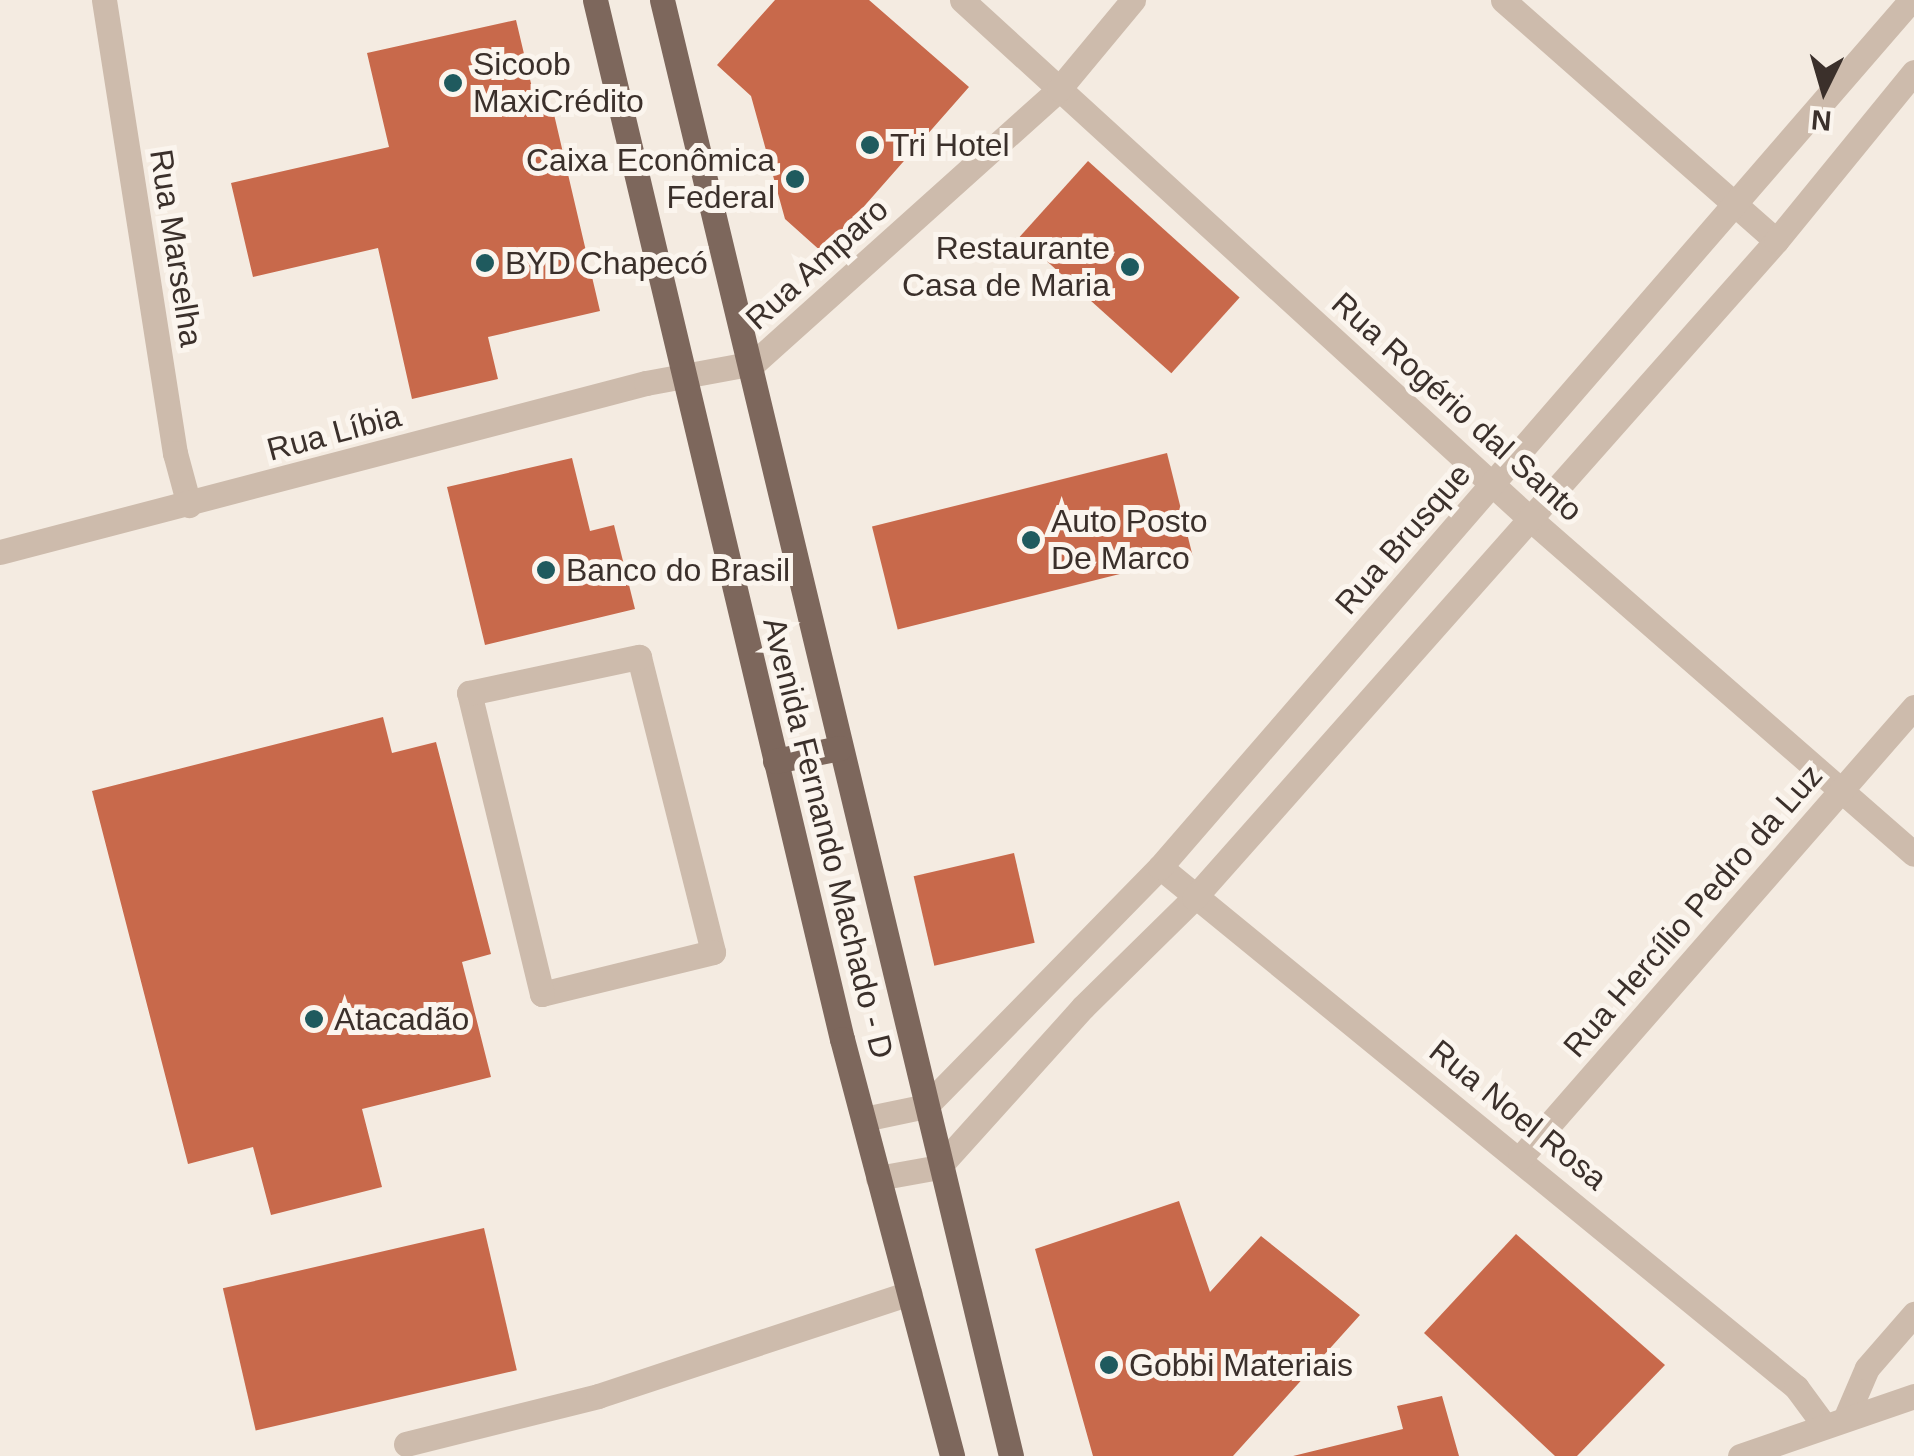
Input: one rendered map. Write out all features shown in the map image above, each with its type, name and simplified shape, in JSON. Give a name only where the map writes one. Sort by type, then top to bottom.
[{"type":"main road","name":"Avenida Fernando Machado - D","points":[[595,0],[775,761],[878,1178],[952,1456]]},
{"type":"main road","name":"Avenida Fernando Machado - D","points":[[662,0],[754,364],[840,748],[1011,1456]]},
{"type":"main road","points":[[775,761],[840,748]]},
{"type":"street","name":"Rua Marselha","points":[[104,0],[189,505]]},
{"type":"street","name":"Rua Rogério dal Santo","points":[[962,0],[1528,517],[1914,854]]},
{"type":"street","name":"Rua Amparo","points":[[754,364],[1060,90],[1133,0]]},
{"type":"street","points":[[1503,0],[1776,240]]},
{"type":"street","name":"Rua Brusque","points":[[926,1106],[1160,867],[1911,0]]},
{"type":"street","points":[[878,1178],[939,1166],[1098,993],[1194,898],[1776,240],[1914,72]]},
{"type":"street","name":"Rua Líbia","points":[[0,552],[646,383],[754,364]]},
{"type":"street","points":[[639,657],[657,728],[713,952],[542,994],[469,694],[639,657]]},
{"type":"street","name":"Rua Hercílio Pedro da Luz","points":[[1520,1158],[1914,707]]},
{"type":"street","name":"Rua Noel Rosa","points":[[1160,867],[1520,1158],[1835,1421]]},
{"type":"street","points":[[1068,964],[1098,993]]},
{"type":"street","points":[[864,1120],[926,1106]]},
{"type":"street","points":[[406,1444],[598,1396],[909,1294]]},
{"type":"street","points":[[1835,1421],[1867,1368],[1914,1314]]},
{"type":"street","points":[[1740,1456],[1914,1396]]},
{"type":"building","points":[[775,0],[869,0],[969,87],[823,253],[785,219],[751,96],[717,65]]},
{"type":"building","name":"BYD Chapecó","points":[[516,20],[538,113],[553,110],[600,311],[488,337],[498,379],[412,399],[378,248],[253,277],[231,183],[389,147],[367,53]]},
{"type":"building","name":"Restaurante Casa de Maria","points":[[1088,161],[1240,298],[1171,373],[1020,237]]},
{"type":"building","name":"Auto Posto De Marco","points":[[1167,453],[1193,556],[898,629],[872,527]]},
{"type":"building","name":"Banco do Brasil","points":[[572,458],[590,531],[614,525],[635,609],[485,645],[447,487]]},
{"type":"building","name":"Atacadão","points":[[383,717],[392,753],[436,742],[491,954],[462,962],[491,1077],[362,1109],[382,1187],[271,1215],[253,1147],[188,1164],[92,791]]},
{"type":"building","points":[[1014,853],[1035,943],[934,966],[914,876]]},
{"type":"building","points":[[1179,1201],[1210,1292],[1261,1236],[1360,1315],[1233,1456],[1093,1456],[1035,1249]]},
{"type":"building","points":[[484,1228],[517,1370],[256,1431],[223,1288]]},
{"type":"building","points":[[1516,1234],[1665,1365],[1577,1456],[1555,1456],[1424,1333]]},
{"type":"building","points":[[1442,1396],[1459,1456],[1293,1456],[1403,1429],[1397,1406]]},
{"type":"place","name":"Sicoob MaxiCrédito","points":[[453,83]]},
{"type":"place","name":"Tri Hotel","points":[[870,145]]},
{"type":"place","name":"Caixa Econômica Federal","points":[[795,179]]},
{"type":"place","name":"BYD Chapecó","points":[[485,263]]},
{"type":"place","name":"Restaurante Casa de Maria","points":[[1130,267]]},
{"type":"place","name":"Auto Posto De Marco","points":[[1031,540]]},
{"type":"place","name":"Banco do Brasil","points":[[546,570]]},
{"type":"place","name":"Atacadão","points":[[314,1019]]},
{"type":"place","name":"Gobbi Materiais","points":[[1109,1365]]}]
